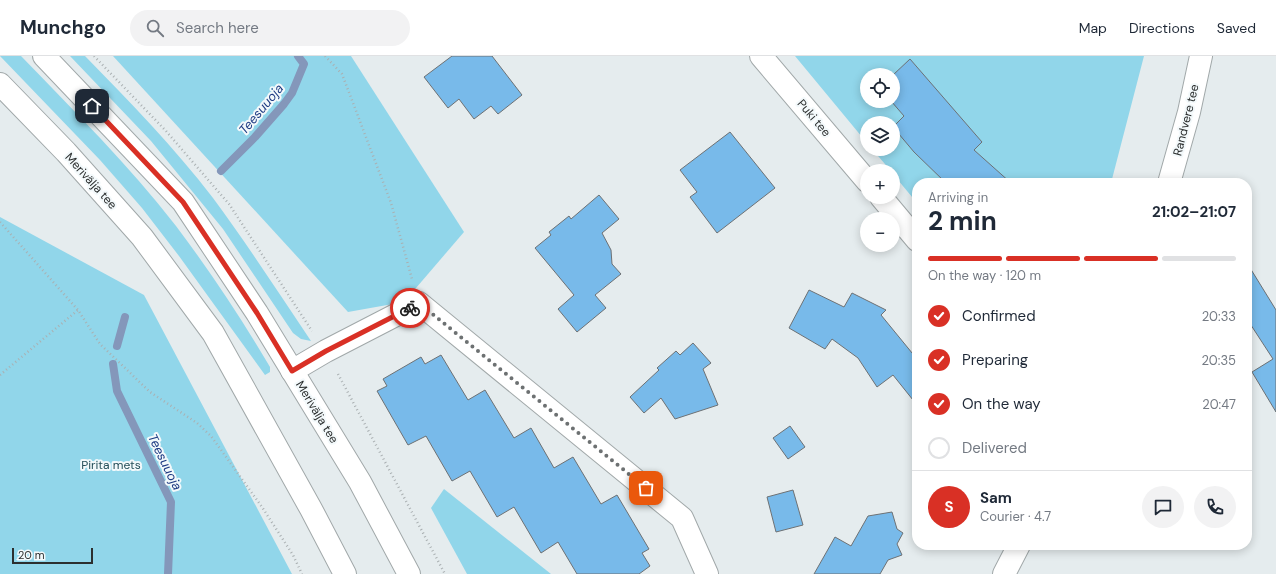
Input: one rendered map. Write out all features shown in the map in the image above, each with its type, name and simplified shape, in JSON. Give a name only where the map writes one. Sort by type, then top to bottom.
[{"type":"main road","name":"Merivälja tee","points":[[44,56],[183,202],[257,313],[360,482],[409,574]]},
{"type":"main road","name":"Puki tee","points":[[761,56],[860,173]]},
{"type":"main road","name":"Randvere tee","points":[[1170,178],[1201,56]]},
{"type":"main road","name":"Merivälja tee","points":[[0,84],[66,152],[142,237],[213,333],[311,508],[345,574]]},
{"type":"main road","points":[[887,204],[912,234]]},
{"type":"main road","points":[[292,371],[326,351],[419,303],[682,518],[707,574]]},
{"type":"main road","points":[[1004,574],[1016,550]]},
{"type":"path","points":[[94,56],[166,131],[229,204],[315,335]]},
{"type":"path","points":[[325,56],[342,74],[389,196],[419,303]]},
{"type":"path","points":[[0,222],[78,310],[100,344],[150,392],[197,423],[211,436],[262,507],[293,555],[302,574]]},
{"type":"path","points":[[0,375],[78,310]]},
{"type":"path","points":[[336,371],[445,574]]},
{"type":"green space","points":[[0,56],[21,56],[101,139],[158,203],[213,277],[270,367],[270,372],[265,375],[179,256],[142,208],[100,160]]},
{"type":"green space","points":[[70,56],[85,56],[135,107],[183,161],[226,215],[311,341],[301,339],[293,333],[223,229],[151,141]]},
{"type":"green space","points":[[113,56],[351,56],[464,232],[404,302],[348,312]]},
{"type":"green space","points":[[795,56],[1144,56],[1112,178],[912,178],[912,197],[900,182],[900,164],[885,164],[878,156],[900,156],[900,116],[860,116],[860,135]]},
{"type":"green space","name":"Pirita mets","points":[[0,217],[144,295],[292,574],[0,574]]},
{"type":"green space","points":[[444,489],[551,574],[467,574],[431,508]]},
{"type":"building","points":[[452,56],[492,56],[522,95],[498,114],[491,106],[474,119],[459,99],[448,108],[424,77]]},
{"type":"building","points":[[910,59],[982,142],[974,150],[1005,178],[941,178],[914,152],[900,135],[900,120],[904,116],[897,108],[900,108],[900,68]]},
{"type":"building","points":[[730,132],[775,188],[717,233],[690,197],[697,192],[680,170]]},
{"type":"building","points":[[599,195],[619,219],[602,233],[611,250],[612,264],[621,274],[595,295],[606,308],[577,332],[558,309],[574,295],[535,248],[551,235],[549,232],[569,216],[571,219]]},
{"type":"building","points":[[1252,271],[1276,310],[1276,412],[1252,372],[1273,359],[1252,327]]},
{"type":"building","points":[[809,290],[844,307],[852,293],[886,310],[881,315],[912,353],[912,399],[893,375],[877,387],[858,358],[832,339],[825,349],[789,328]]},
{"type":"building","points":[[693,343],[711,363],[703,369],[718,405],[675,419],[661,398],[644,413],[630,397],[659,370],[657,368],[676,351],[680,355]]},
{"type":"building","points":[[441,355],[468,400],[485,390],[514,438],[531,428],[554,468],[573,457],[601,504],[617,495],[649,549],[642,553],[650,566],[639,574],[577,574],[558,542],[541,553],[514,507],[497,517],[470,471],[452,481],[426,436],[408,445],[377,391],[387,386],[383,379],[421,357],[425,364]]},
{"type":"building","points":[[790,426],[805,447],[788,459],[773,438]]},
{"type":"building","points":[[793,490],[803,525],[776,532],[767,497]]},
{"type":"building","points":[[892,512],[897,529],[903,533],[897,544],[902,555],[888,560],[880,574],[814,574],[835,537],[851,546],[868,516]]},
{"type":"waterway","name":"Teesuuoja","points":[[221,171],[255,137],[292,93],[304,64],[298,56]]},
{"type":"waterway","name":"Teesuuoja","points":[[117,346],[125,317]]},
{"type":"waterway","name":"Teesuuoja","points":[[113,364],[117,391],[171,502],[168,574]]},
{"type":"way so far","points":[[410,308],[419,303],[646,488]]},
{"type":"route","points":[[92,106],[183,202],[257,313],[292,371],[326,351],[410,308]]}]
